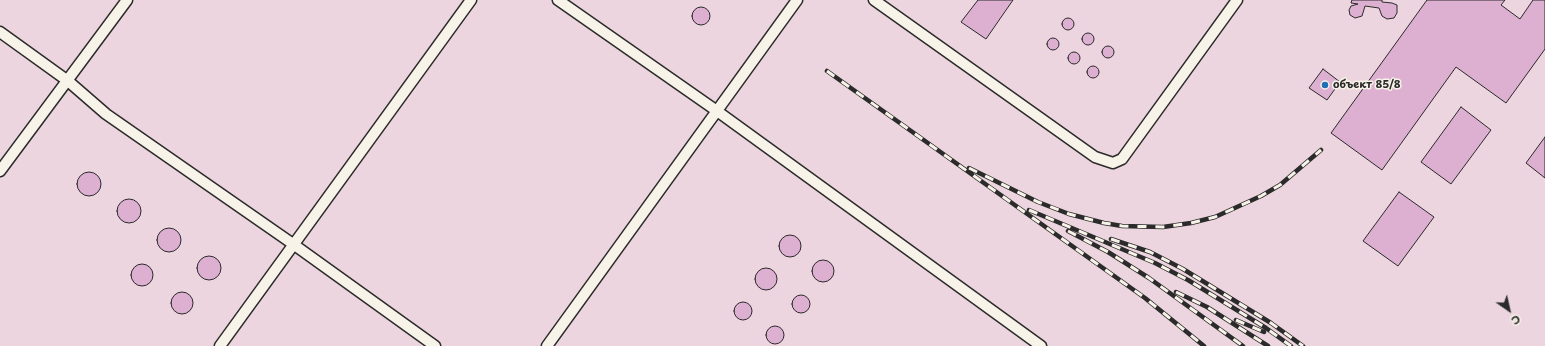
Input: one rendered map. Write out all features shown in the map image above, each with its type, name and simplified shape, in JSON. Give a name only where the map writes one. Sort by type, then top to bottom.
[{"type":"lane","points":[[0,171],[127,0]]},
{"type":"lane","points":[[220,346],[471,0]]},
{"type":"lane","points":[[558,0],[717,111],[1041,346]]},
{"type":"lane","points":[[547,346],[797,0]]},
{"type":"lane","points":[[874,0],[1095,157],[1113,163],[1122,159],[1238,0]]},
{"type":"lane","points":[[0,32],[68,81],[106,114],[293,244],[435,346]]},
{"type":"shaded area","points":[[0,0],[1545,0],[1545,346],[0,346]]},
{"type":"building","points":[[978,0],[1013,0],[986,39],[961,22]]},
{"type":"building","points":[[1352,0],[1382,0],[1382,2],[1397,5],[1397,13],[1394,18],[1387,19],[1382,16],[1379,8],[1365,6],[1362,16],[1355,18],[1350,15],[1349,10],[1351,6],[1358,4],[1351,3]]},
{"type":"building","points":[[1427,0],[1505,0],[1501,5],[1520,19],[1533,0],[1545,0],[1545,49],[1506,103],[1456,67],[1382,170],[1331,133]]},
{"type":"building","points":[[701,7],[707,10],[710,16],[707,22],[701,25],[695,22],[692,16],[695,10]]},
{"type":"building","points":[[1066,18],[1070,18],[1074,24],[1070,30],[1066,30],[1062,26],[1062,22]]},
{"type":"building","points":[[1086,33],[1090,33],[1094,39],[1090,45],[1086,45],[1082,41],[1082,37]]},
{"type":"building","points":[[1051,38],[1055,38],[1059,44],[1055,50],[1051,50],[1047,46],[1047,42]]},
{"type":"building","points":[[1106,46],[1110,46],[1114,52],[1110,58],[1106,58],[1102,54],[1102,50]]},
{"type":"building","points":[[1072,52],[1076,52],[1080,58],[1076,64],[1072,64],[1068,60],[1068,56]]},
{"type":"building","points":[[1091,66],[1095,66],[1099,72],[1095,78],[1091,78],[1087,74],[1087,70]]},
{"type":"building","name":"объект 85/8","points":[[1323,69],[1340,82],[1327,100],[1309,88]]},
{"type":"building","points":[[1461,107],[1491,130],[1451,184],[1421,162]]},
{"type":"building","points":[[1545,137],[1545,178],[1526,163]]},
{"type":"building","points":[[89,172],[98,175],[101,184],[98,193],[89,196],[80,193],[77,184],[80,175]]},
{"type":"building","points":[[1399,192],[1434,217],[1398,266],[1363,241]]},
{"type":"building","points":[[129,199],[138,202],[141,211],[138,220],[129,223],[120,220],[117,211],[120,202]]},
{"type":"building","points":[[169,228],[178,231],[181,240],[178,249],[169,252],[160,249],[157,240],[160,231]]},
{"type":"building","points":[[790,235],[798,238],[801,246],[798,254],[790,257],[782,254],[779,246],[782,238]]},
{"type":"building","points":[[209,256],[218,259],[221,268],[218,277],[209,280],[200,277],[197,268],[200,259]]},
{"type":"building","points":[[823,260],[831,263],[834,271],[831,279],[823,282],[815,279],[812,271],[815,263]]},
{"type":"building","points":[[142,264],[150,267],[153,275],[150,283],[142,286],[134,283],[131,275],[134,267]]},
{"type":"building","points":[[766,268],[774,271],[777,279],[774,287],[766,290],[758,287],[755,279],[758,271]]},
{"type":"building","points":[[182,292],[190,295],[193,303],[190,311],[182,314],[174,311],[171,303],[174,295]]},
{"type":"building","points":[[801,295],[807,298],[810,304],[807,310],[801,313],[795,310],[792,304],[795,298]]},
{"type":"building","points":[[743,302],[749,305],[752,311],[749,317],[743,320],[737,317],[734,311],[737,305]]},
{"type":"building","points":[[775,326],[781,329],[784,335],[781,341],[775,344],[769,341],[766,335],[769,329]]},
{"type":"railway","points":[[827,71],[1145,298],[1204,346]]},
{"type":"railway","points":[[969,168],[1038,202],[1069,214],[1122,226],[1163,227],[1191,223],[1215,217],[1261,196],[1280,185],[1321,150]]},
{"type":"railway","points":[[1029,210],[1155,263],[1188,280],[1266,328],[1291,346]]},
{"type":"railway","points":[[1068,231],[1108,252],[1149,278],[1243,346]]},
{"type":"railway","points":[[1111,239],[1150,252],[1183,269],[1271,323],[1303,346]]},
{"type":"railway","points":[[1176,292],[1207,307],[1268,346]]},
{"type":"railway","points":[[1236,320],[1264,332]]},
{"type":"place","name":"объект 85/8","points":[[1325,85]]}]
